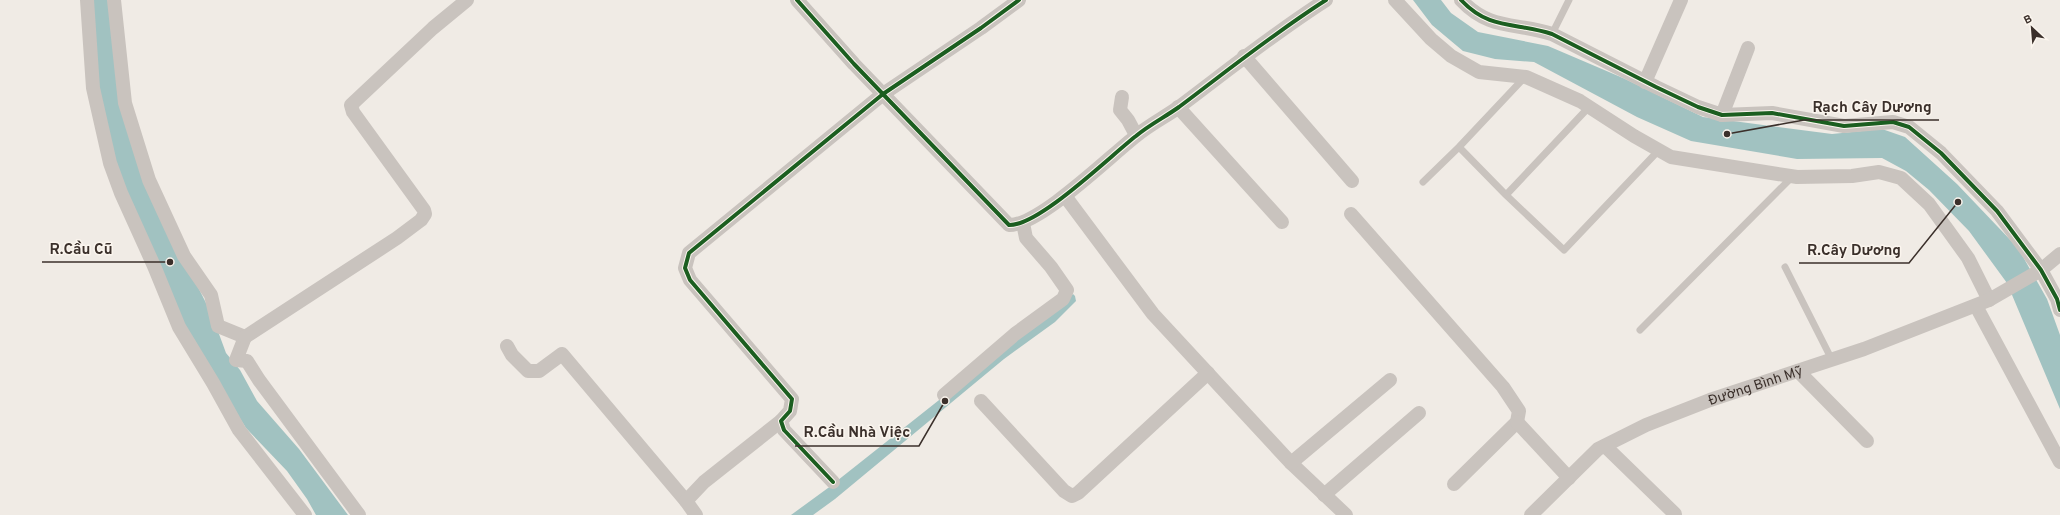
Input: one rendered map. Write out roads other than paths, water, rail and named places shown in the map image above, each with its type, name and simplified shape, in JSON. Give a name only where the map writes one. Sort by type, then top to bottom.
[{"type":"street","points":[[87,0],[93,88],[110,163],[121,193],[154,266],[179,328],[213,383],[239,430],[305,515]]},
{"type":"street","points":[[114,0],[125,103],[149,180],[184,256],[211,295],[218,326],[245,337]]},
{"type":"street","points":[[359,515],[282,413],[247,361],[236,360],[245,337],[397,238],[421,220],[425,214],[424,210],[352,112],[352,105],[433,28],[467,0]]},
{"type":"street","points":[[797,0],[883,94],[1008,225],[1023,223],[1065,196],[1136,136],[1178,107],[1244,56],[1326,0]]},
{"type":"street","points":[[686,501],[704,482],[781,420],[790,411],[792,399],[690,280],[685,268],[689,253],[883,94],[981,28],[1019,0]]},
{"type":"street","points":[[1395,0],[1431,39],[1451,56],[1479,72],[1526,77],[1589,107],[1634,136],[1671,157],[1793,176],[1852,176],[1879,172],[1901,178],[1929,204],[1968,258],[1989,300]]},
{"type":"street","points":[[1461,0],[1469,8],[1488,21],[1538,29],[1552,34],[1645,82],[1698,107],[1722,115],[1772,113],[1844,126],[1893,122],[1909,127],[1941,153],[2047,265],[2060,310]]},
{"type":"street","points":[[1645,82],[1681,0]]},
{"type":"street","points":[[1722,115],[1748,48]]},
{"type":"street","points":[[1244,56],[1352,181]]},
{"type":"street","points":[[1122,97],[1120,110],[1128,120],[1136,136]]},
{"type":"street","points":[[1178,107],[1282,222]]},
{"type":"street","points":[[1065,196],[1153,314],[1291,463],[1346,515]]},
{"type":"street","points":[[1351,214],[1503,387],[1519,411],[1517,422],[1454,484]]},
{"type":"street","points":[[944,395],[1016,334],[1063,299],[1067,290],[1026,238],[1023,231],[1023,223]]},
{"type":"street","name":"Đường Bình Mỹ","points":[[1531,515],[1598,449],[1646,425],[1710,400],[1832,360],[1976,306],[2003,292],[2047,265]]},
{"type":"street","points":[[1976,306],[2060,462]]},
{"type":"street","points":[[507,346],[512,355],[528,371],[539,371],[562,354],[686,501],[696,515]]},
{"type":"street","points":[[1798,371],[1867,441]]},
{"type":"street","points":[[981,401],[1064,490],[1072,496],[1078,493],[1208,373]]},
{"type":"street","points":[[1291,463],[1390,380]]},
{"type":"street","points":[[1324,495],[1420,413]]},
{"type":"street","points":[[781,420],[784,430],[833,482]]},
{"type":"street","points":[[1517,422],[1569,478]]},
{"type":"street","points":[[1605,446],[1674,514]]},
{"type":"lane","points":[[1552,34],[1569,0]]},
{"type":"lane","points":[[1423,182],[1459,148],[1526,77]]},
{"type":"lane","points":[[1506,195],[1589,107]]},
{"type":"lane","points":[[1459,148],[1564,250],[1659,150]]},
{"type":"lane","points":[[1640,330],[1793,176]]},
{"type":"lane","points":[[1785,267],[1832,360]]},
{"type":"water","points":[[90,0],[112,0],[118,51],[150,191],[212,315],[226,353],[240,370],[257,401],[299,449],[348,515],[316,515],[307,499],[287,471],[246,428],[200,356],[158,271],[103,132]]},
{"type":"water","points":[[1413,0],[1441,0],[1451,13],[1478,32],[1548,46],[1623,78],[1703,117],[1832,134],[1882,129],[1905,137],[1957,184],[2018,248],[2047,299],[2060,335],[2060,409],[2007,283],[1969,231],[1929,190],[1906,171],[1882,158],[1797,159],[1691,141],[1637,117],[1534,62],[1495,59],[1463,51],[1432,25]]},
{"type":"water","points":[[1073,294],[1076,301],[1055,322],[1004,359],[835,499],[813,515],[791,515],[828,488]]},
{"type":"place","name":"Rạch Cây Dương","points":[[1727,134]]},
{"type":"place","name":"R.Cây Dương","points":[[1958,202]]},
{"type":"place","name":"R.Cầu Cũ","points":[[170,262]]},
{"type":"place","name":"R.Cầu Nhà Việc","points":[[945,401]]}]
